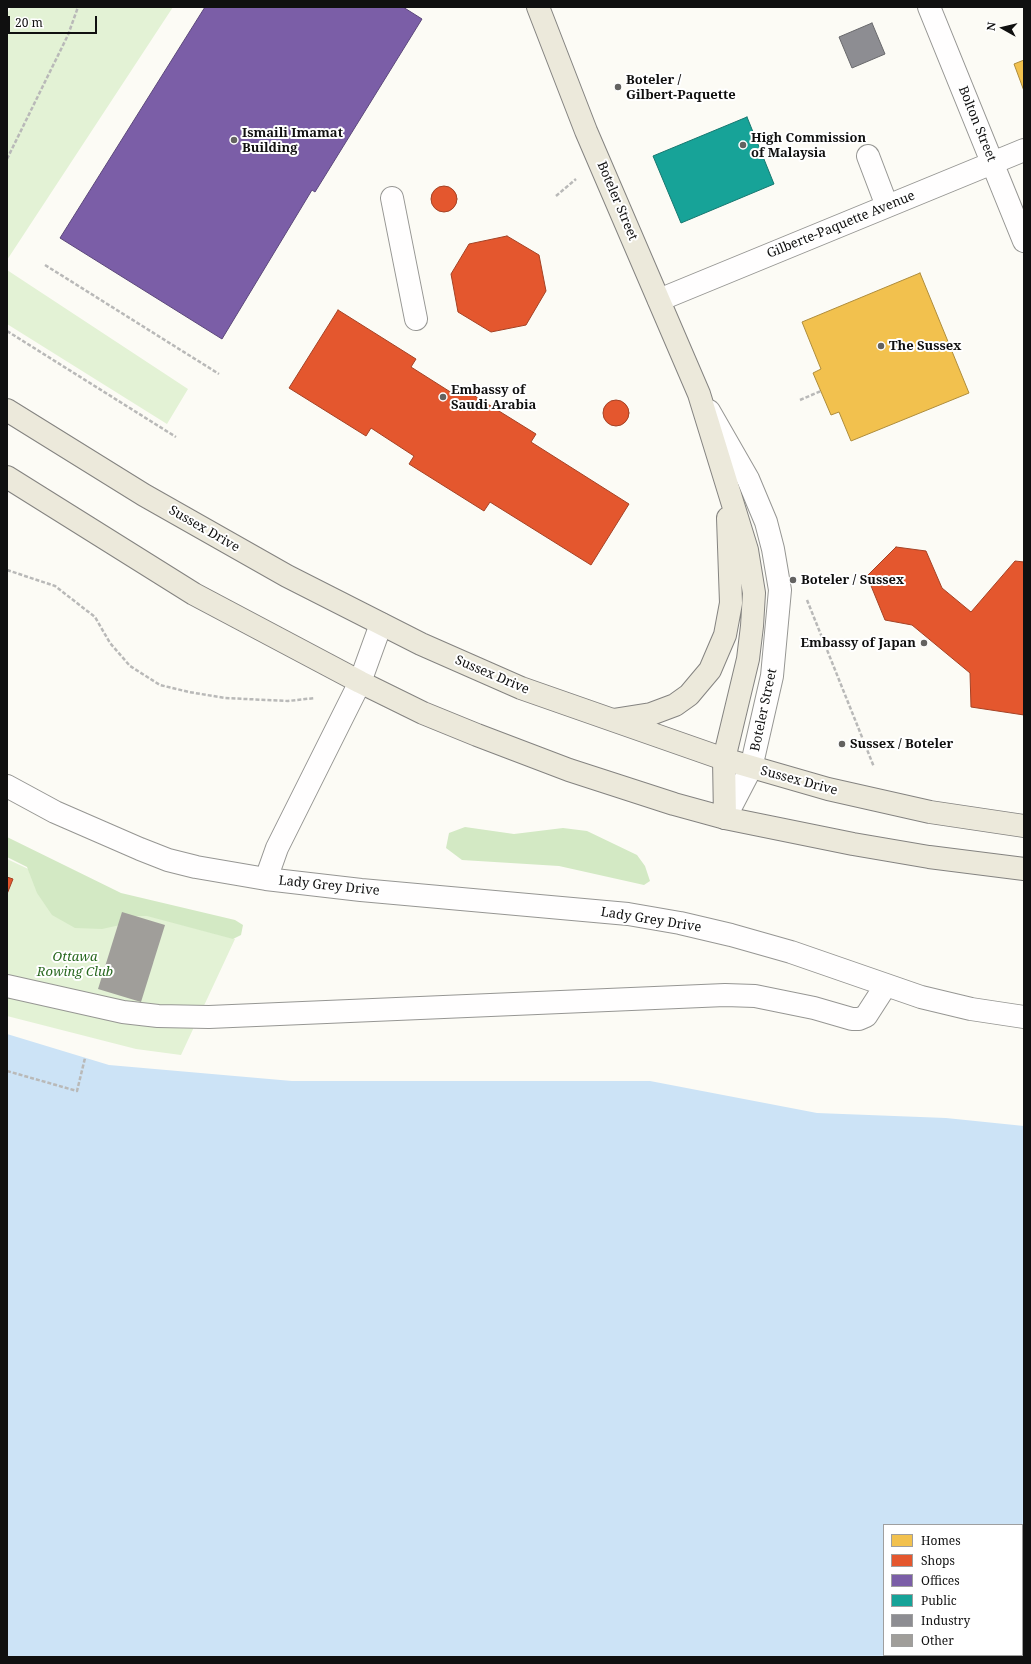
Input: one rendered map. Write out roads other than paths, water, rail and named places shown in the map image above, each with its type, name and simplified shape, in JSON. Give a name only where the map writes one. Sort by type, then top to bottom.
[{"type":"main road","name":"Boteler Street","points":[[538,7],[586,131],[699,394],[747,550],[754,593],[748,659],[724,759],[724,818]]},
{"type":"main road","name":"Sussex Drive","points":[[7,410],[150,498],[287,576],[427,647],[521,688],[752,768],[870,799],[930,812],[1024,826]]},
{"type":"main road","points":[[7,477],[194,594],[360,682],[423,713],[569,770],[674,804],[724,818],[853,844],[929,857],[1024,869]]},
{"type":"main road","points":[[610,720],[651,714],[675,705],[689,696],[710,670],[725,635],[731,603],[731,549],[726,481]]},
{"type":"street","name":"Bolton Street","points":[[929,7],[1024,241]]},
{"type":"street","name":"Gilberte-Paquette Avenue","points":[[659,300],[1024,150]]},
{"type":"street","points":[[868,156],[887,206]]},
{"type":"street","points":[[392,198],[416,320]]},
{"type":"street","name":"Boteler Street","points":[[699,394],[748,479],[766,522],[778,572],[780,590],[772,676],[752,768],[724,818]]},
{"type":"street","name":"Lady Grey Drive","points":[[266,879],[277,848],[360,682],[381,624]]},
{"type":"street","name":"Lady Grey Drive","points":[[7,786],[55,812],[168,860],[196,868],[266,879],[361,890],[628,914],[680,923],[731,934],[791,952],[921,997],[971,1009],[1024,1017]]},
{"type":"street","points":[[7,986],[123,1012],[158,1016],[209,1017],[725,995],[755,996],[814,1008],[852,1019],[859,1019],[866,1016],[886,985]]},
{"type":"water","points":[[7,1034],[109,1065],[292,1081],[650,1081],[817,1113],[946,1118],[1024,1126],[1024,1657],[7,1657]]},
{"type":"place","name":"Boteler / Gilbert-Paquette","points":[[618,87]]},
{"type":"place","name":"Ismaili Imamat Building","points":[[234,140]]},
{"type":"place","name":"High Commission of Malaysia","points":[[743,145]]},
{"type":"place","name":"The Sussex","points":[[881,346]]},
{"type":"place","name":"Embassy of Saudi Arabia","points":[[443,397]]},
{"type":"place","name":"Boteler / Sussex","points":[[793,580]]},
{"type":"place","name":"Embassy of Japan","points":[[924,643]]},
{"type":"place","name":"Sussex / Boteler","points":[[842,744]]},
{"type":"park label","name":"Ottawa Rowing Club","points":[[75,964]]}]
